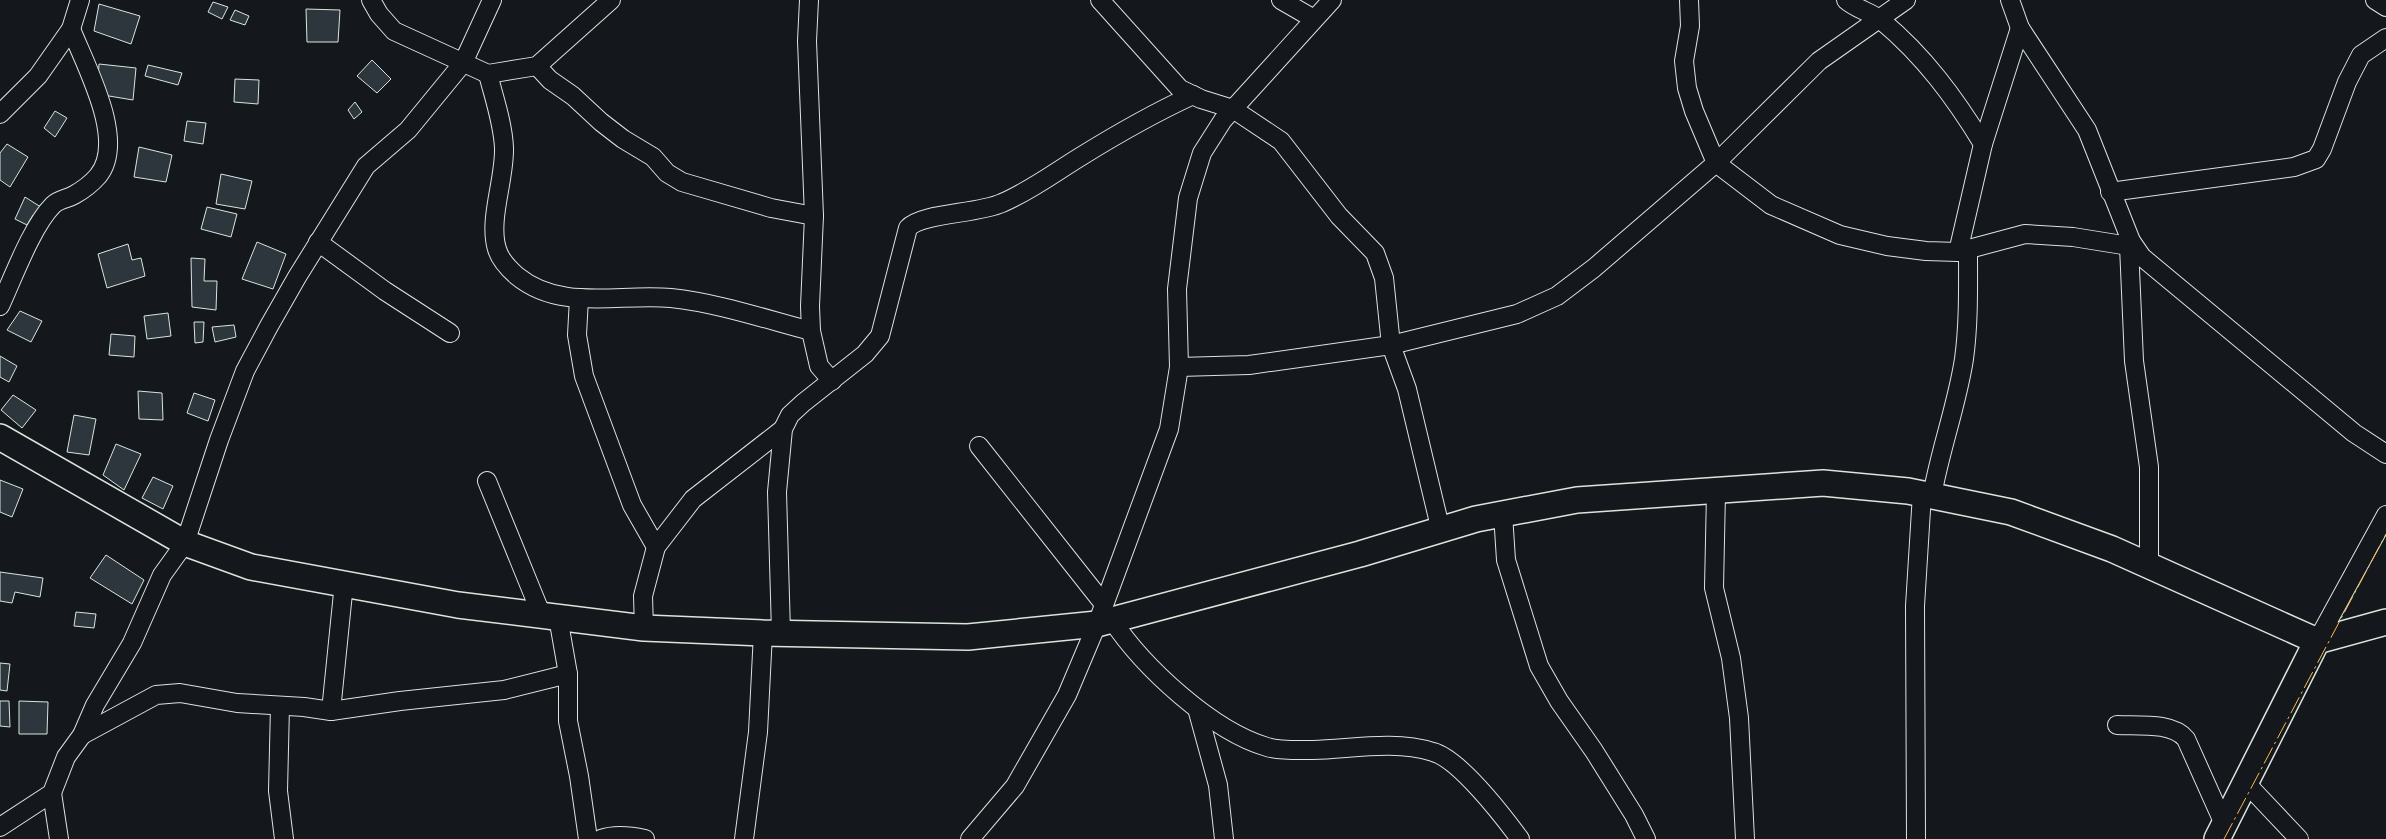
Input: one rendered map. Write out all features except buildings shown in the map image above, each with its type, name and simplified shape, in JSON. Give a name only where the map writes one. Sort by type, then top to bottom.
[{"type":"street","points":[[0,114],[38,76],[71,30],[80,0]]},
{"type":"street","points":[[371,0],[379,14],[394,31],[488,74],[537,66],[611,0]]},
{"type":"street","points":[[59,839],[52,794],[66,757],[82,735],[95,705],[132,643],[162,575],[185,543],[212,458],[244,371],[318,242],[366,166],[408,130],[463,64],[492,0]]},
{"type":"street","points":[[809,0],[807,41],[814,216],[810,306],[811,330],[819,366],[832,382]]},
{"type":"street","points":[[1100,0],[1180,89],[1233,109],[1281,141],[1339,216],[1375,253],[1384,278],[1391,345],[1407,389],[1441,531]]},
{"type":"street","points":[[1281,0],[1314,19]]},
{"type":"street","points":[[970,839],[984,833],[1015,786],[1067,695],[1104,616],[1169,429],[1178,367],[1177,289],[1188,198],[1202,153],[1223,120],[1332,0]]},
{"type":"street","points":[[1689,0],[1690,26],[1684,61],[1687,88],[1694,111],[1716,163],[1772,205],[1840,235],[1906,249],[1963,250],[2025,234],[2130,243]]},
{"type":"street","points":[[1846,0],[1880,19],[1933,71],[1964,112],[1984,144]]},
{"type":"street","points":[[1178,367],[1249,365],[1391,345],[1517,314],[1558,296],[1594,268],[1716,163],[1819,62],[1906,0]]},
{"type":"street","points":[[2010,0],[2020,28],[2087,130],[2130,243],[2142,257],[2332,415],[2354,433],[2386,454]]},
{"type":"street","points":[[2375,0],[2386,7]]},
{"type":"street","points":[[1916,839],[1915,606],[1927,495],[1964,359],[1968,312],[1963,250],[1984,144],[2020,28]]},
{"type":"street","points":[[0,306],[37,229],[52,205],[86,188],[106,165],[110,150],[108,129],[71,30]]},
{"type":"street","points":[[2110,192],[2294,167],[2316,159],[2322,149],[2347,82],[2361,55],[2386,38]]},
{"type":"street","points":[[537,66],[550,80],[573,96],[608,128],[654,158],[667,173],[682,182],[771,208],[814,216]]},
{"type":"street","points":[[488,74],[502,130],[504,148],[503,178],[495,223],[496,250],[507,268],[523,281],[545,293],[579,298],[670,298],[720,307],[811,330]]},
{"type":"street","points":[[744,839],[772,633],[777,492],[783,429],[790,415],[866,354],[880,336],[908,228],[913,222],[967,213],[1000,204],[1034,187],[1079,157],[1156,112],[1194,95]]},
{"type":"street","points":[[318,242],[385,291],[450,333]]},
{"type":"street","points":[[2130,243],[2134,361],[2149,467],[2148,565]]},
{"type":"street","points":[[579,298],[577,334],[584,376],[632,504],[656,548]]},
{"type":"street","points":[[644,628],[643,596],[656,548],[693,498],[783,429]]},
{"type":"street","points":[[0,437],[185,543],[252,567],[458,605],[644,628],[968,637],[1104,616],[1441,531],[1476,519],[1577,500],[1716,492],[1823,483],[1927,495],[2011,512],[2112,549],[2317,641],[2386,622]]},
{"type":"street","points":[[979,446],[1104,616],[1198,712],[1235,734],[1269,748],[1314,750],[1362,746],[1434,752],[1456,764],[1520,839]]},
{"type":"street","points":[[488,481],[550,616],[568,674],[568,721],[579,776],[588,839]]},
{"type":"street","points":[[1716,492],[1714,588],[1731,658],[1739,718],[1745,839]]},
{"type":"street","points":[[1503,514],[1506,560],[1539,666],[1559,701],[1594,751],[1634,815],[1646,839]]},
{"type":"street","points":[[2220,832],[2317,641],[2386,515]]},
{"type":"street","points":[[330,712],[344,583]]},
{"type":"street","points":[[82,735],[156,695],[180,693],[238,703],[304,707],[330,712],[400,700],[504,690],[568,674]]},
{"type":"street","points":[[280,706],[278,791],[284,839]]},
{"type":"street","points":[[1198,712],[1218,785],[1224,839]]},
{"type":"street","points":[[2117,725],[2165,728],[2181,733],[2186,739],[2220,832]]},
{"type":"street","points":[[2246,783],[2299,839]]},
{"type":"street","points":[[6,839],[0,827],[52,794]]},
{"type":"street","points":[[601,839],[608,836],[630,836],[645,839]]},
{"type":"power","points":[[2224,839],[2386,534]]}]
